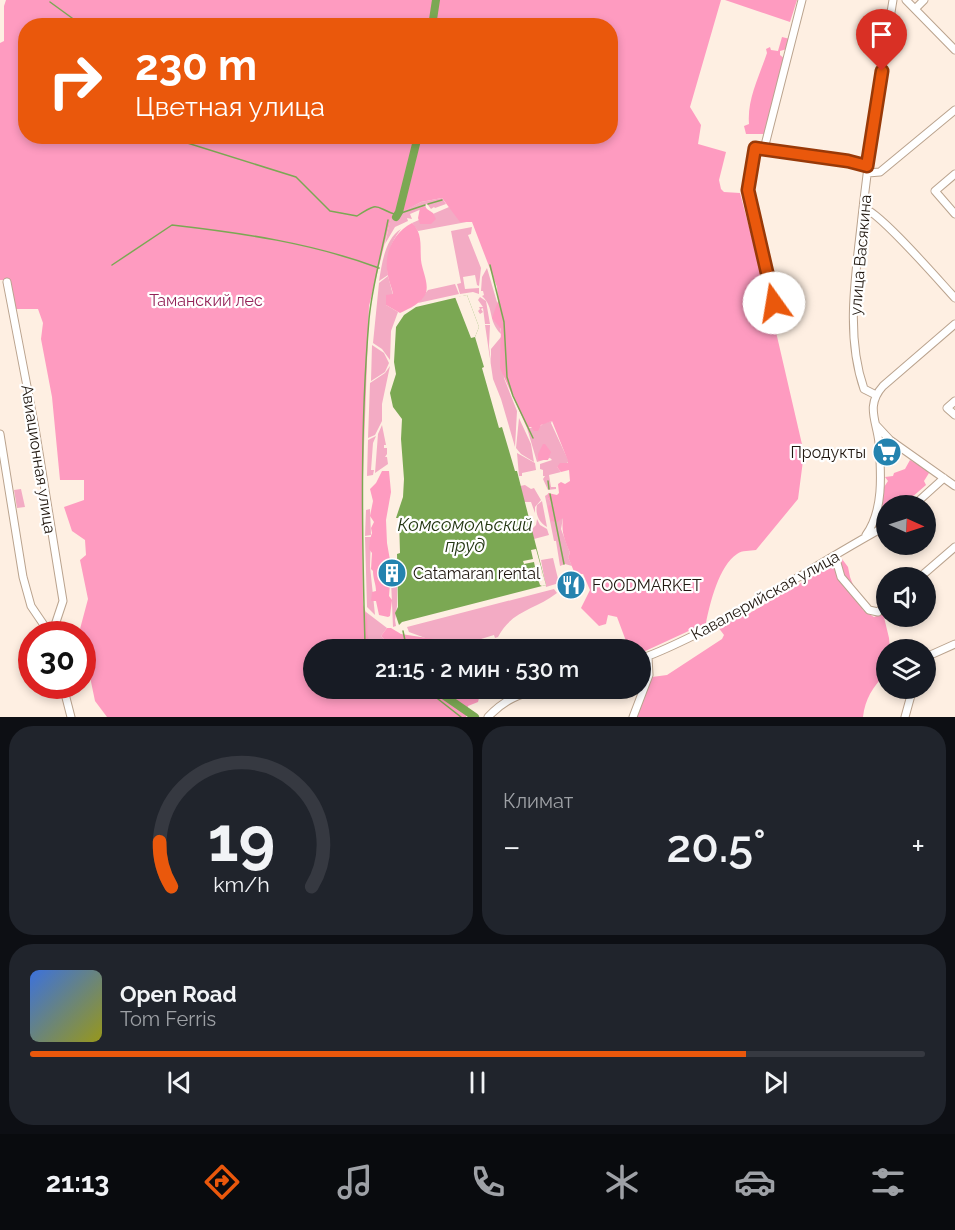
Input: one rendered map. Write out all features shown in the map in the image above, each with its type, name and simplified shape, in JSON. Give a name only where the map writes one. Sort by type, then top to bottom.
[{"type":"street","points":[[764,149],[802,0]]},
{"type":"street","name":"улица Васякина","points":[[875,397],[864,389],[856,366],[853,330],[867,170],[892,0]]},
{"type":"street","points":[[906,0],[955,50]]},
{"type":"street","points":[[915,9],[924,0]]},
{"type":"street","points":[[774,303],[748,190],[755,148],[848,161],[867,170],[879,172],[955,110]]},
{"type":"street","points":[[955,174],[935,191],[955,214]]},
{"type":"street","points":[[863,208],[869,209],[955,298]]},
{"type":"street","name":"Авиационная улица","points":[[7,282],[31,406],[63,601],[56,621]]},
{"type":"street","points":[[865,537],[875,520],[879,504],[879,445],[873,410],[875,397],[883,386],[955,324]]},
{"type":"street","points":[[955,401],[947,408],[955,415]]},
{"type":"street","points":[[875,423],[883,434],[955,486]]},
{"type":"street","name":"Авиационная улица","points":[[0,434],[23,576],[31,606],[42,621]]},
{"type":"street","points":[[925,495],[944,478]]},
{"type":"street","name":"Кавалерийская улица","points":[[651,655],[733,616],[876,531]]},
{"type":"street","points":[[932,567],[955,547]]},
{"type":"street","points":[[836,556],[841,577],[869,610],[876,612]]},
{"type":"street","points":[[936,653],[955,644]]},
{"type":"street","points":[[66,699],[71,717]]},
{"type":"street","points":[[492,716],[501,704],[508,699]]},
{"type":"street","points":[[633,717],[640,699]]},
{"type":"street","points":[[905,717],[910,699]]},
{"type":"shaded area","points":[[442,198],[446,204],[431,209],[427,204],[425,205],[428,212],[424,208],[410,214],[412,219],[407,218],[408,221],[395,227],[385,244],[391,217],[421,202]]},
{"type":"shaded area","points":[[449,207],[472,221],[418,231],[412,223]]},
{"type":"shaded area","points":[[472,227],[471,234],[468,235],[481,268],[479,286],[475,275],[463,277],[465,289],[479,288],[479,294],[473,292],[460,294],[457,284],[461,283],[451,231]]},
{"type":"shaded area","points":[[401,229],[390,250],[388,275],[379,281],[388,245]]},
{"type":"shaded area","points":[[487,268],[499,309],[501,334],[482,296],[484,295],[481,291],[482,277]]},
{"type":"shaded area","points":[[388,276],[393,295],[388,295],[386,305],[398,312],[391,331],[390,360],[382,349],[373,343],[379,283]]},
{"type":"shaded area","points":[[455,284],[459,294],[418,303],[428,290]]},
{"type":"shaded area","points":[[480,297],[486,301],[490,324],[485,324],[483,308],[480,314],[478,311],[479,307],[483,307],[478,300]]},
{"type":"shaded area","points":[[485,325],[490,325],[491,363],[491,349],[501,337],[504,378],[517,411],[515,447],[493,379]]},
{"type":"shaded area","points":[[372,345],[384,353],[389,363],[385,372],[371,381]]},
{"type":"shaded area","points":[[390,366],[382,404],[382,421],[375,435],[368,438],[370,383],[385,373]]},
{"type":"shaded area","points":[[519,418],[531,444],[534,462],[516,448]]},
{"type":"shaded area","points":[[552,421],[569,462],[557,467],[561,472],[549,475],[551,487],[556,487],[556,489],[548,490],[540,464],[552,460],[550,458],[537,462],[527,428],[538,428]]},
{"type":"shaded area","points":[[382,425],[386,445],[384,448],[387,448],[385,457],[387,457],[388,464],[375,473],[378,434]]},
{"type":"shaded area","points":[[376,436],[373,443],[371,470],[374,470],[373,475],[367,476],[368,440]]},
{"type":"shaded area","points":[[517,453],[535,463],[536,470],[522,473],[522,476],[519,476]]},
{"type":"shaded area","points":[[525,485],[531,489],[534,488],[541,500],[535,507],[535,513],[531,502],[524,502],[520,486]]},
{"type":"shaded area","points":[[21,489],[25,507],[17,508],[14,490]]},
{"type":"shaded area","points":[[548,494],[555,508],[552,508],[563,518],[561,529],[572,566],[565,564],[560,566],[545,496]]},
{"type":"shaded area","points":[[542,501],[547,527],[537,515],[537,505]]},
{"type":"shaded area","points":[[370,509],[371,535],[365,536],[366,510]]},
{"type":"shaded area","points":[[537,519],[540,525],[547,529],[549,535],[534,539],[531,530],[536,525]]},
{"type":"shaded area","points":[[365,537],[371,537],[370,566],[375,615],[367,607]]},
{"type":"shaded area","points":[[553,558],[559,583],[546,587],[541,560]]},
{"type":"shaded area","points":[[397,579],[396,626],[393,627],[391,580]]},
{"type":"shaded area","points":[[554,589],[557,593],[510,621],[495,638],[494,635],[481,639],[428,639],[409,632],[407,627]]},
{"type":"shaded area","points":[[366,612],[387,628],[381,636],[384,639],[368,639]]},
{"type":"green space","name":"Таманский лес","points":[[6,0],[721,0],[690,107],[701,125],[698,144],[726,152],[719,180],[721,189],[724,192],[740,193],[770,306],[804,453],[798,499],[756,550],[739,553],[725,567],[716,586],[706,623],[651,648],[651,639],[625,639],[617,617],[608,615],[606,624],[599,626],[581,608],[590,590],[583,574],[575,574],[568,557],[570,553],[563,532],[563,518],[557,522],[551,521],[548,508],[549,505],[554,507],[548,498],[548,493],[557,495],[559,493],[558,484],[570,481],[569,470],[561,472],[557,467],[560,463],[568,463],[568,461],[552,421],[541,425],[538,431],[534,431],[531,427],[527,428],[500,368],[501,329],[492,318],[498,301],[497,287],[472,222],[460,222],[442,198],[421,202],[391,218],[369,306],[362,503],[363,604],[369,639],[303,639],[303,699],[479,699],[478,702],[468,706],[466,717],[107,717],[95,699],[96,621],[82,621],[88,599],[80,560],[86,555],[85,540],[72,531],[64,507],[84,500],[84,480],[60,480],[52,397],[41,339],[43,323],[38,309],[15,309],[11,287],[4,280],[0,280],[0,43],[4,41]]},
{"type":"green space","points":[[725,0],[797,0],[790,22]]},
{"type":"green space","points":[[782,37],[790,39],[787,49],[780,51],[780,55],[785,59],[767,127],[764,134],[746,134],[744,126],[749,124],[752,97],[767,53],[766,49],[770,47],[771,50],[778,51]]},
{"type":"green space","points":[[424,207],[433,213],[436,219],[431,224],[420,224],[418,218],[420,208]]},
{"type":"green space","points":[[412,223],[418,231],[427,289],[424,297],[418,303],[400,313],[386,305],[386,295],[393,294],[387,268],[388,252],[395,238]]},
{"type":"green space","points":[[543,444],[551,452],[548,460],[538,460],[538,454]]},
{"type":"green space","points":[[910,460],[926,469],[929,473],[924,481],[926,485],[914,495],[881,495],[888,481],[885,477],[893,476],[894,473],[905,469]]},
{"type":"green space","points":[[382,471],[389,471],[391,492],[386,520],[390,560],[389,596],[392,600],[388,617],[379,615],[376,601],[371,601],[372,592],[376,591],[371,569],[372,553],[369,549],[371,528],[374,522],[370,516],[373,501],[370,489]]},
{"type":"green space","points":[[842,559],[848,567],[863,610],[876,616],[876,627],[886,627],[889,638],[876,639],[876,684],[870,693],[863,717],[635,717],[643,699],[651,699],[652,677],[667,675],[722,639],[724,635],[718,627],[748,614]]},
{"type":"green space","points":[[387,628],[391,628],[401,634],[434,639],[384,639],[381,636]]},
{"type":"water","name":"Комсомольский пруд","points":[[467,295],[479,327],[475,337],[484,367],[482,368],[499,428],[502,427],[515,471],[517,471],[546,585],[402,622],[399,625],[395,613],[398,607],[397,554],[400,553],[399,518],[396,518],[403,497],[402,419],[393,407],[390,393],[396,374],[394,362],[396,327],[404,315],[416,307]]},
{"type":"pier","points":[[467,295],[479,327],[475,337],[471,338],[455,297]]},
{"type":"pier","points":[[536,549],[546,585],[542,586],[537,576],[533,576],[537,573],[532,568],[535,567],[534,562],[524,564],[523,561],[533,559],[531,550]]},
{"type":"waterway","points":[[433,18],[436,0]]},
{"type":"waterway","points":[[50,2],[72,18]]},
{"type":"waterway","points":[[191,144],[296,177],[330,211],[357,216],[370,208],[377,207],[397,215]]},
{"type":"waterway","points":[[396,217],[416,144]]},
{"type":"waterway","points":[[428,204],[442,200]]},
{"type":"waterway","points":[[398,214],[425,205]]},
{"type":"waterway","points":[[365,639],[363,441],[366,360],[370,307],[388,220]]},
{"type":"waterway","points":[[112,265],[172,225],[277,240],[354,259],[379,268]]},
{"type":"waterway","points":[[490,265],[504,322],[507,377],[513,396],[533,438]]},
{"type":"waterway","points":[[548,481],[549,489]]},
{"type":"waterway","points":[[550,494],[564,564]]},
{"type":"waterway","points":[[403,631],[405,639]]},
{"type":"waterway","points":[[438,699],[461,717]]},
{"type":"waterway","points":[[449,699],[475,717]]},
{"type":"place","name":"Продукты","points":[[887,452]]},
{"type":"place","name":"Catamaran rental","points":[[392,573]]},
{"type":"place","name":"FOODMARKET","points":[[571,585]]},
{"type":"route","points":[[774,303],[748,190],[755,148],[848,161],[867,166],[882,71]]}]
